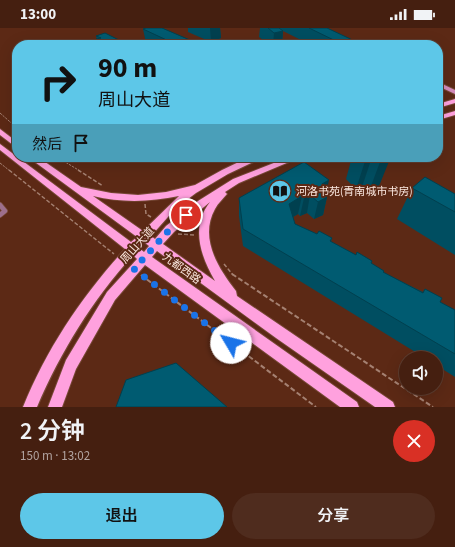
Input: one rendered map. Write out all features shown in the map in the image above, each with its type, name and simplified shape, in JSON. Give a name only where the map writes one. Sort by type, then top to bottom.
[{"type":"main road","points":[[443,83],[455,89]]},
{"type":"main road","points":[[443,86],[455,92]]},
{"type":"main road","points":[[443,105],[455,101]]},
{"type":"main road","points":[[443,117],[455,113]]},
{"type":"main road","points":[[0,131],[12,142]]},
{"type":"main road","name":"九都西路","points":[[0,146],[12,155]]},
{"type":"main road","name":"九都西路","points":[[21,162],[144,258],[352,407]]},
{"type":"main road","name":"九都西路","points":[[39,162],[239,304],[388,407]]},
{"type":"main road","name":"周山大道","points":[[30,407],[45,370],[76,317],[121,260],[179,201],[218,176],[249,162]]},
{"type":"main road","name":"周山大道","points":[[55,407],[71,365],[88,333],[111,296],[170,229],[201,203],[236,182],[285,162]]},
{"type":"main road","points":[[76,188],[103,195],[130,199],[164,197],[192,189],[218,176]]},
{"type":"main road","points":[[236,182],[212,205],[204,223],[204,234],[209,258],[214,271],[239,304]]},
{"type":"lane","points":[[0,205],[5,211],[0,215]]},
{"type":"path","points":[[0,113],[12,124]]},
{"type":"path","points":[[65,162],[104,187]]},
{"type":"path","points":[[0,163],[121,260]]},
{"type":"path","points":[[144,198],[146,214],[158,222]]},
{"type":"path","points":[[170,229],[179,235],[204,234]]},
{"type":"path","points":[[221,260],[229,272],[433,407]]},
{"type":"path","points":[[134,269],[316,407]]},
{"type":"building","points":[[162,28],[190,40],[167,40],[143,29]]},
{"type":"building","points":[[268,28],[279,28],[283,31],[274,33]]},
{"type":"building","points":[[309,28],[327,28],[353,40],[334,40]]},
{"type":"building","points":[[105,33],[119,40],[98,40],[96,39],[101,38],[96,36]]},
{"type":"building","points":[[304,162],[329,180],[322,184],[327,189],[321,192],[327,197],[318,202],[310,195],[304,198],[302,196],[289,204],[295,224],[317,234],[319,231],[332,238],[330,241],[356,255],[357,252],[372,261],[371,263],[384,271],[383,272],[423,293],[425,289],[442,298],[440,302],[455,310],[455,354],[243,229],[239,198]]},
{"type":"building","points":[[425,177],[455,194],[455,212],[412,188]]},
{"type":"building","points":[[176,363],[227,407],[116,407],[126,380]]},
{"type":"place","name":"河洛书苑(青南城市书房)","points":[[280,191]]},
{"type":"route","points":[[186,215],[170,229],[134,269],[231,343]]}]
